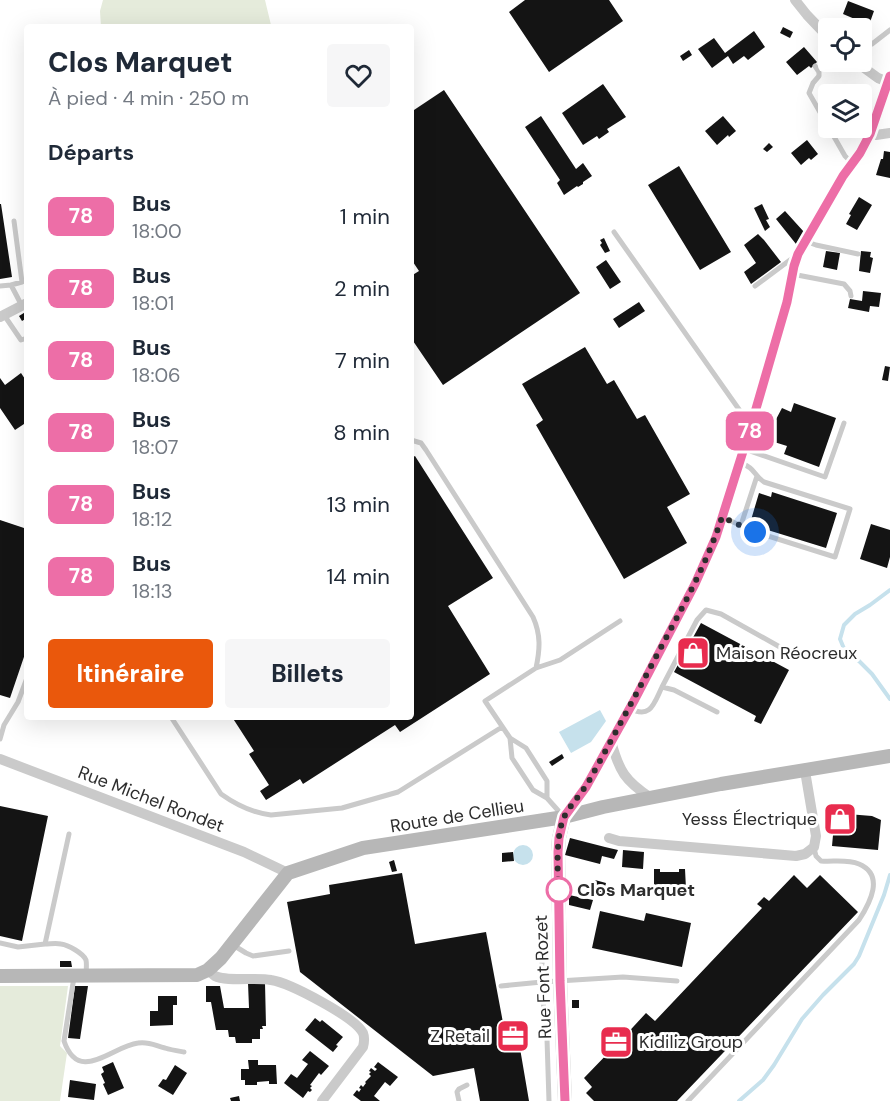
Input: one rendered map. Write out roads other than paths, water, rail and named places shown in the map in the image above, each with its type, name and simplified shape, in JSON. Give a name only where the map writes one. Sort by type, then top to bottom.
[{"type":"main road","name":"Route de Cellieu","points":[[288,873],[363,848],[564,817],[721,784],[890,756]]},
{"type":"main road","name":"Rue Font Rozet","points":[[564,817],[558,852],[565,1101]]},
{"type":"main road","points":[[0,976],[197,975],[208,970],[221,958],[288,873]]},
{"type":"street","points":[[795,0],[818,27]]},
{"type":"street","points":[[870,72],[878,78],[889,79],[872,128]]},
{"type":"street","points":[[872,134],[890,133]]},
{"type":"street","points":[[564,817],[586,787],[695,584],[716,537],[744,449],[787,302],[798,254],[838,184],[868,138]]},
{"type":"street","points":[[2,316],[24,305]]},
{"type":"street","points":[[611,741],[623,774],[634,787],[651,798]]},
{"type":"street","name":"Rue Michel Rondet","points":[[0,759],[244,852],[288,873]]},
{"type":"street","points":[[609,838],[620,841],[796,856],[805,854],[814,847],[816,836],[805,771]]},
{"type":"street","points":[[208,970],[222,978],[258,978],[283,983],[311,996],[358,1027],[363,1034],[365,1042],[363,1047],[322,1101]]},
{"type":"lane","points":[[872,44],[890,30]]},
{"type":"lane","points":[[815,66],[819,76],[809,93],[844,156],[852,163]]},
{"type":"lane","points":[[0,286],[22,282],[14,221]]},
{"type":"lane","points":[[614,232],[751,426]]},
{"type":"lane","points":[[805,241],[858,254]]},
{"type":"lane","points":[[755,286],[798,254]]},
{"type":"lane","points":[[792,274],[844,284],[851,296]]},
{"type":"lane","points":[[11,285],[24,304]]},
{"type":"lane","points":[[2,316],[21,340],[24,339]]},
{"type":"lane","points":[[744,449],[825,477],[844,423]]},
{"type":"lane","points":[[414,441],[421,443],[426,450],[533,617],[540,640],[536,668]]},
{"type":"lane","points":[[722,517],[755,532],[835,557],[850,509],[764,482],[749,466],[739,463]]},
{"type":"lane","points":[[741,525],[757,476]]},
{"type":"lane","points":[[630,708],[642,713],[652,706],[698,620],[706,610],[721,614],[787,651]]},
{"type":"lane","points":[[547,798],[547,781],[526,748],[510,738],[484,701],[536,668],[560,660],[620,621]]},
{"type":"lane","points":[[0,739],[4,725],[18,702],[24,686]]},
{"type":"lane","points":[[662,687],[674,690],[717,712]]},
{"type":"lane","points":[[173,720],[221,794],[261,814],[271,815],[342,808],[398,792],[502,727]]},
{"type":"lane","points":[[510,738],[512,758],[533,790],[547,798],[564,817]]},
{"type":"lane","points":[[45,944],[69,834]]},
{"type":"lane","points":[[688,1101],[859,920],[866,909],[874,881],[870,871],[858,864],[846,861],[821,861],[816,856],[814,847]]},
{"type":"lane","points":[[0,943],[18,947],[58,943],[67,945],[82,955],[86,964],[80,975],[64,1041],[67,1049],[79,1061],[88,1062],[98,1059],[134,1043],[142,1042],[184,1052]]},
{"type":"lane","points":[[232,944],[253,956],[289,951]]},
{"type":"lane","points":[[542,958],[545,1029],[548,1039],[549,1101]]},
{"type":"lane","points":[[501,986],[623,977],[677,981]]},
{"type":"lane","points":[[459,1101],[457,1092],[466,1085]]},
{"type":"water","points":[[600,710],[606,721],[591,742],[571,753],[559,732]]},
{"type":"water","points":[[523,845],[530,848],[533,855],[530,862],[523,865],[516,862],[513,855],[516,848]]},
{"type":"waterway","points":[[890,590],[855,614],[844,625],[840,639],[845,651],[872,674],[890,699]]},
{"type":"waterway","points":[[739,1101],[763,1080],[802,1019],[854,964],[884,895],[890,875]]},
{"type":"place","name":"Maison Réocreux","points":[[693,653]]},
{"type":"place","name":"Yesss Électrique","points":[[840,819]]},
{"type":"place","name":"Clos Marquet","points":[[559,890]]},
{"type":"place","name":"Z Retail","points":[[513,1036]]},
{"type":"place","name":"Kidiliz Group","points":[[616,1042]]}]
